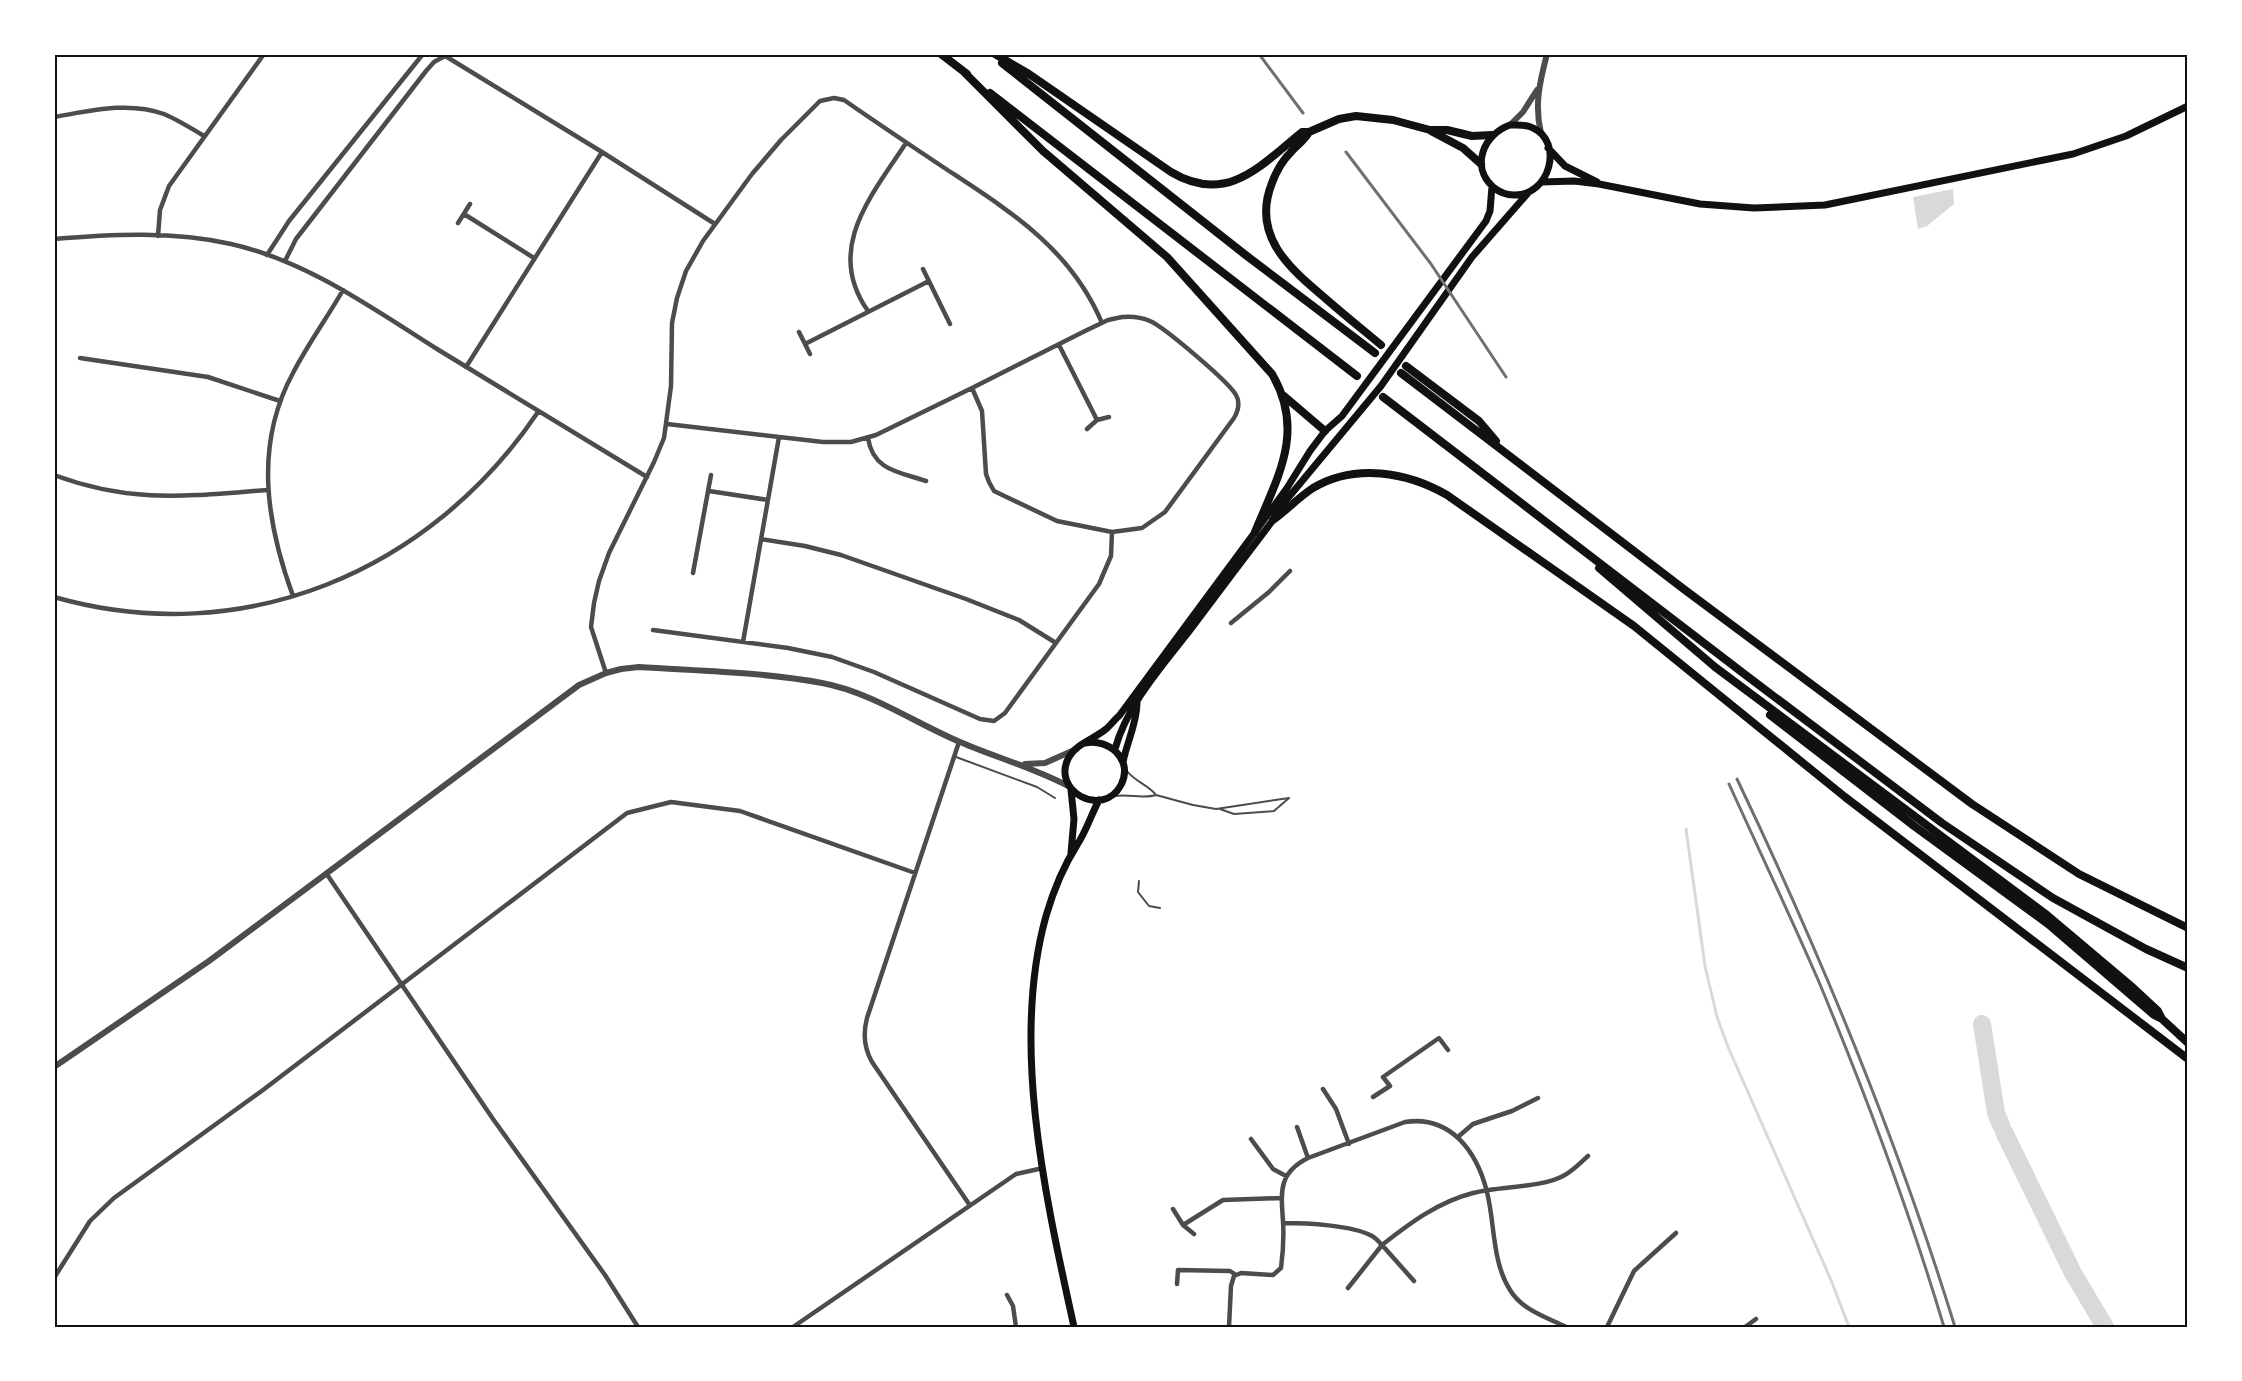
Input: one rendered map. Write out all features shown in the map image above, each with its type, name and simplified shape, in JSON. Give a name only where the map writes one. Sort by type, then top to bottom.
[{"type":"main road","points":[[941,54],[1357,376]]},
{"type":"main road","points":[[993,54],[1029,74],[1171,172],[1193,181],[1219,183],[1244,177],[1267,163],[1302,132],[1309,132],[1332,121],[1356,116],[1393,120],[1430,130],[1463,148],[1481,164]]},
{"type":"main road","points":[[993,54],[1234,246],[1375,353]]},
{"type":"main road","points":[[964,72],[1043,151],[1167,257],[1266,367],[1282,395],[1288,424],[1285,457],[1256,532]]},
{"type":"main road","points":[[1542,182],[1574,181],[1599,184],[1700,204],[1754,208],[1825,205],[2073,154],[2126,136],[2188,106]]},
{"type":"main road","points":[[1282,395],[1325,431],[1335,436],[1381,386],[1480,248],[1528,193],[1542,182],[1550,163],[1548,148],[1541,133],[1523,125],[1510,125],[1492,135],[1484,146],[1481,164],[1484,176],[1492,186],[1508,195],[1528,193]]},
{"type":"main road","points":[[1430,130],[1447,130],[1474,136],[1492,135]]},
{"type":"main road","points":[[1309,132],[1282,162],[1272,182],[1267,208],[1271,237],[1277,251],[1290,268],[1381,345]]},
{"type":"main road","points":[[1548,148],[1565,166],[1599,184]]},
{"type":"main road","points":[[1071,853],[1074,819],[1065,768],[1068,758],[1074,750],[1106,730],[1119,716],[1256,532],[1325,431],[1342,416],[1428,300],[1486,221],[1490,211],[1492,186]]},
{"type":"main road","points":[[1404,369],[1502,450],[1972,804],[2079,874],[2188,928]]},
{"type":"main road","points":[[1383,397],[1816,728],[1969,841],[2081,915],[2188,969]]},
{"type":"main road","points":[[1115,749],[1123,728],[1137,703],[1273,520],[1278,510],[1348,424]]},
{"type":"main road","points":[[1273,520],[1314,488],[1330,480],[1353,474],[1373,473],[1397,476],[1447,495],[1634,626],[1853,803],[2188,1059]]},
{"type":"main road","points":[[1527,507],[1715,667],[2047,915],[2144,998],[2158,1011],[2162,1019],[2188,1042]]},
{"type":"main road","points":[[1070,788],[1084,799],[1099,800],[1108,798],[1121,785],[1128,738],[1137,717],[1137,703]]},
{"type":"main road","points":[[1085,743],[1101,742],[1115,749],[1123,764]]},
{"type":"main road","points":[[1074,1327],[1058,1259],[1043,1168],[1032,1061],[1033,986],[1047,914],[1071,853],[1099,800]]},
{"type":"street","points":[[158,236],[159,210],[166,192],[264,54]]},
{"type":"street","points":[[267,255],[289,221],[423,54]]},
{"type":"street","points":[[1541,133],[1537,114],[1538,90],[1547,54]]},
{"type":"street","points":[[285,261],[296,239],[426,71],[444,55],[715,224]]},
{"type":"street","points":[[1510,125],[1523,112],[1538,90]]},
{"type":"street","points":[[606,673],[591,627],[595,597],[609,553],[659,451],[667,424],[671,386],[671,328],[674,308],[683,279],[692,257],[760,164],[818,103],[828,98],[844,100],[1006,209],[1039,234],[1072,271],[1102,322]]},
{"type":"street","points":[[54,117],[114,108],[136,108],[164,114],[204,136]]},
{"type":"street","points":[[867,311],[857,294],[852,273],[850,260],[852,238],[862,213],[906,143]]},
{"type":"street","points":[[466,367],[602,152]]},
{"type":"street","points":[[458,223],[470,204]]},
{"type":"street","points":[[464,214],[534,258]]},
{"type":"street","points":[[54,239],[158,236],[219,241],[285,261],[343,290],[647,477]]},
{"type":"street","points":[[923,269],[950,324]]},
{"type":"street","points":[[805,344],[929,281]]},
{"type":"street","points":[[293,596],[274,531],[267,490],[269,445],[280,401],[299,362],[343,290]]},
{"type":"street","points":[[667,424],[832,442],[868,438],[1102,322],[1134,317],[1149,320],[1162,327],[1229,387],[1235,393],[1238,402],[1234,418],[1165,512],[1142,528],[1112,532],[1057,521],[994,491],[986,474],[982,412],[972,388]]},
{"type":"street","points":[[799,333],[810,354]]},
{"type":"street","points":[[1059,345],[1097,420]]},
{"type":"street","points":[[80,358],[208,377],[280,401]]},
{"type":"street","points":[[54,597],[111,609],[176,614],[233,609],[293,596],[364,568],[396,551],[438,522],[480,485],[508,455],[538,412]]},
{"type":"street","points":[[1087,429],[1097,420],[1109,417]]},
{"type":"street","points":[[743,642],[779,437]]},
{"type":"street","points":[[868,438],[874,458],[884,467],[926,481]]},
{"type":"street","points":[[54,475],[102,490],[143,496],[177,497],[267,490]]},
{"type":"street","points":[[693,573],[711,475]]},
{"type":"street","points":[[709,491],[768,500]]},
{"type":"street","points":[[653,630],[804,651],[841,659],[989,721],[1004,715],[1101,581],[1111,556],[1112,532]]},
{"type":"street","points":[[761,539],[805,546],[840,555],[977,602],[1019,620],[1056,643]]},
{"type":"street","points":[[1232,623],[1290,571]]},
{"type":"street","points":[[54,1067],[209,961],[579,685],[606,673],[639,667],[753,675],[822,683],[862,696],[959,742],[1021,764],[1070,788]]},
{"type":"street","points":[[959,742],[867,1018],[865,1042],[875,1067],[969,1204]]},
{"type":"street","points":[[1021,764],[1045,763],[1074,750]]},
{"type":"street","points":[[54,1278],[90,1221],[114,1198],[263,1089],[627,813],[671,802],[740,811],[915,873]]},
{"type":"street","points":[[326,873],[638,1327]]},
{"type":"street","points":[[1373,1097],[1390,1086],[1383,1077],[1439,1038],[1448,1050]]},
{"type":"street","points":[[1323,1089],[1336,1109],[1349,1144]]},
{"type":"street","points":[[1459,1137],[1473,1124],[1512,1111],[1538,1098]]},
{"type":"street","points":[[1177,1284],[1178,1270],[1230,1271],[1237,1274],[1270,1275],[1279,1272],[1283,1253],[1281,1198],[1286,1176],[1299,1162],[1308,1158],[1413,1121],[1438,1125],[1459,1137],[1476,1164],[1486,1189],[1499,1265],[1510,1292],[1521,1305],[1566,1327]]},
{"type":"street","points":[[1297,1127],[1308,1158]]},
{"type":"street","points":[[1251,1138],[1273,1169],[1286,1176]]},
{"type":"street","points":[[1348,1288],[1382,1245],[1431,1210],[1462,1196],[1486,1189],[1553,1180],[1567,1173],[1588,1156]]},
{"type":"street","points":[[793,1327],[969,1204],[1016,1174],[1043,1168]]},
{"type":"street","points":[[1184,1225],[1223,1200],[1281,1198]]},
{"type":"street","points":[[1173,1209],[1184,1225],[1194,1234]]},
{"type":"street","points":[[1283,1223],[1319,1225],[1362,1232],[1375,1237],[1414,1281]]},
{"type":"street","points":[[1607,1327],[1634,1271],[1640,1263],[1662,1248],[1676,1233]]},
{"type":"street","points":[[1229,1327],[1232,1282],[1237,1274]]},
{"type":"street","points":[[1007,1295],[1013,1306],[1016,1327]]},
{"type":"street","points":[[1745,1327],[1756,1319]]},
{"type":"lane","points":[[954,756],[1038,787],[1055,798]]},
{"type":"lane","points":[[1123,764],[1136,781],[1152,790],[1156,795],[1199,807],[1220,809],[1234,814],[1274,812],[1289,798],[1220,809]]},
{"type":"lane","points":[[1108,798],[1131,795],[1148,798],[1156,795]]},
{"type":"lane","points":[[1139,881],[1138,892],[1149,906],[1160,908]]},
{"type":"shaded area","points":[[1953,189],[1954,204],[1927,226],[1918,229],[1913,197]]},
{"type":"waterway","points":[[1686,829],[1705,966],[1717,1017],[1728,1047],[1831,1280],[1849,1327]]},
{"type":"waterway","points":[[1982,1024],[1996,1113],[2001,1125]]},
{"type":"waterway","points":[[2004,1132],[2073,1273],[2105,1327]]},
{"type":"railway","points":[[1259,54],[1303,113]]},
{"type":"railway","points":[[1346,152],[1431,264],[1506,377]]},
{"type":"railway","points":[[1737,779],[1799,913],[1856,1049],[1908,1187],[1955,1327]]},
{"type":"railway","points":[[1729,784],[1819,982],[1853,1067],[1886,1153],[1944,1327]]}]
